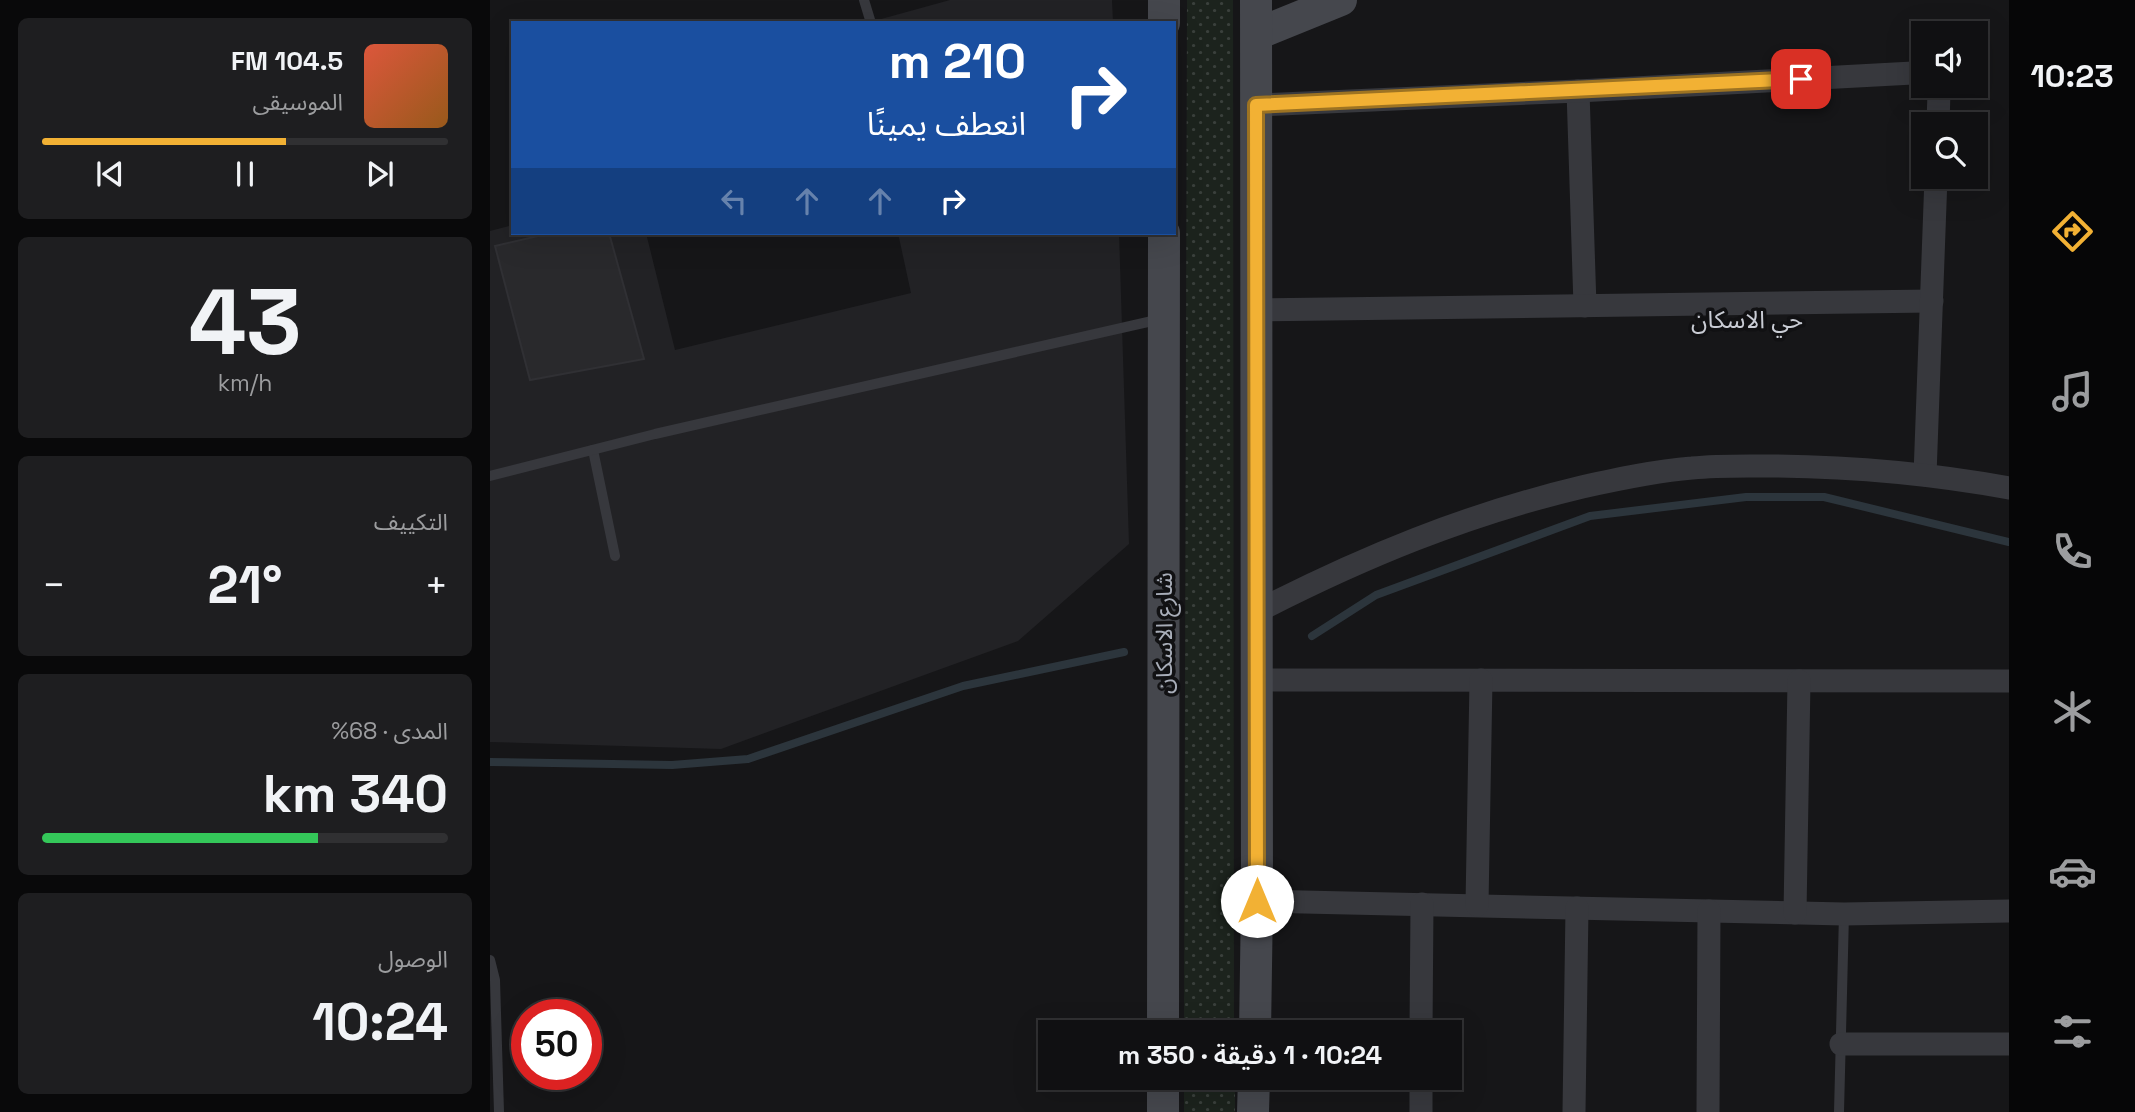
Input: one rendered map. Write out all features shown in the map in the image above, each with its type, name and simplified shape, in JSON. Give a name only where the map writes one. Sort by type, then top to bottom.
[{"type":"main road","points":[[1164,0],[1164,21]]},
{"type":"main road","points":[[1255,1020],[1256,0]]},
{"type":"main road","points":[[1257,34],[1341,0]]},
{"type":"main road","name":"شارع الاسكان","points":[[1163,1020],[1164,235]]},
{"type":"main road","points":[[1163,1090],[1163,1112]]},
{"type":"main road","points":[[1253,1112],[1254,1090]]},
{"type":"street","points":[[1256,105],[1911,73]]},
{"type":"street","points":[[1578,91],[1585,306]]},
{"type":"street","points":[[1925,475],[1936,189]]},
{"type":"street","points":[[1257,310],[1932,301]]},
{"type":"street","points":[[1256,612],[1336,571],[1467,519],[1541,497],[1616,480],[1692,468],[1750,466],[1855,469],[1925,475],[2009,488]]},
{"type":"street","points":[[1257,680],[2009,681]]},
{"type":"street","points":[[1477,905],[1481,680]]},
{"type":"street","points":[[1795,913],[1799,681]]},
{"type":"street","points":[[1257,901],[1844,914],[2009,911]]},
{"type":"street","points":[[1421,1020],[1422,904]]},
{"type":"street","points":[[1574,1112],[1577,908]]},
{"type":"street","points":[[1708,1112],[1709,911]]},
{"type":"street","points":[[1841,1044],[2009,1044]]},
{"type":"street","points":[[1421,1090],[1421,1112]]},
{"type":"lane","points":[[864,0],[870,21]]},
{"type":"lane","points":[[490,476],[762,410],[1164,319]]},
{"type":"lane","points":[[593,450],[615,556]]},
{"type":"lane","points":[[1839,1112],[1844,914]]},
{"type":"lane","points":[[490,960],[495,980],[499,1112]]},
{"type":"shaded area","points":[[950,0],[1112,0],[1113,21],[874,21]]},
{"type":"shaded area","points":[[1187,0],[1233,0],[1234,1020],[1184,1020]]},
{"type":"shaded area","points":[[511,226],[511,235],[646,235],[675,350],[911,293],[898,235],[1119,235],[1129,544],[1018,641],[721,749],[490,742],[490,231]]},
{"type":"shaded area","points":[[1184,1090],[1235,1090],[1235,1112],[1184,1112]]},
{"type":"building","points":[[542,235],[610,235],[644,359],[530,380],[495,246]]},
{"type":"waterway","points":[[1312,636],[1376,595],[1590,516],[1746,497],[1824,497],[2009,542]]},
{"type":"waterway","points":[[490,762],[672,765],[748,759],[963,686],[1124,652]]},
{"type":"district","name":"حي الاسكان","points":[[1747,319]]},
{"type":"route","points":[[1257,901],[1256,105],[1801,79]]}]
